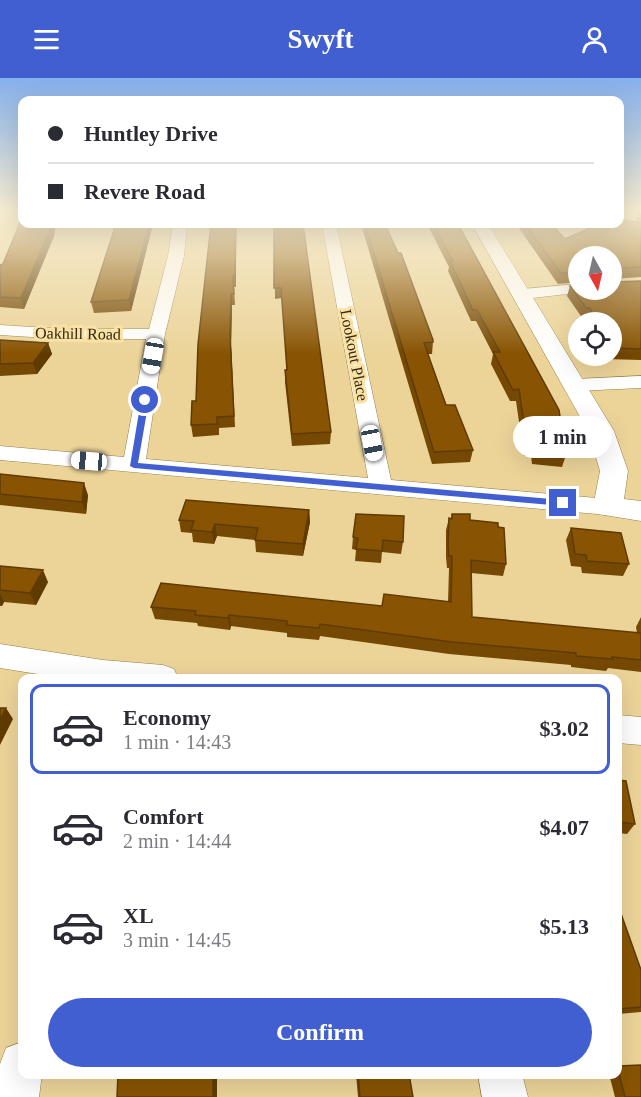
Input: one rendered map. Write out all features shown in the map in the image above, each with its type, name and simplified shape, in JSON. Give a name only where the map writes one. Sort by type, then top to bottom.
[{"type":"street","points":[[134,466],[156,334],[175,259]]},
{"type":"street","name":"Lookout Place","points":[[336,259],[381,487]]},
{"type":"street","points":[[501,259],[602,431],[614,471],[608,507]]},
{"type":"street","points":[[523,294],[568,290]]},
{"type":"street","name":"Oakhill Road","points":[[0,330],[64,334],[156,334]]},
{"type":"street","points":[[576,385],[641,382]]},
{"type":"street","points":[[0,453],[641,511]]},
{"type":"street","points":[[0,656],[97,674]]},
{"type":"street","points":[[622,729],[641,731]]},
{"type":"street","points":[[16,1097],[19,1079]]},
{"type":"street","points":[[501,1079],[505,1097]]},
{"type":"building","points":[[5,259],[37,259],[21,298],[0,297],[0,265]]},
{"type":"building","points":[[105,259],[140,259],[129,300],[91,302]]},
{"type":"building","points":[[207,259],[235,259],[234,294],[231,294],[230,335],[234,416],[217,417],[217,424],[191,425],[192,401],[196,401],[198,344]]},
{"type":"building","points":[[274,259],[308,259],[331,432],[292,434],[285,370],[287,370],[281,288],[274,288]]},
{"type":"building","points":[[375,259],[403,259],[433,340],[433,342],[424,343],[446,405],[455,405],[473,450],[434,452]]},
{"type":"building","points":[[452,259],[477,259],[559,410],[566,455],[535,452],[534,445],[527,444],[519,389],[513,390],[493,352],[500,352],[477,310],[473,310],[450,261],[453,261]]},
{"type":"building","points":[[550,259],[568,259],[568,273],[561,273]]},
{"type":"building","points":[[622,259],[641,259],[641,267],[622,268]]},
{"type":"building","points":[[641,281],[641,349],[622,348],[622,312],[592,312],[580,300],[622,300],[622,282]]},
{"type":"building","points":[[0,340],[48,343],[33,363],[0,364]]},
{"type":"building","points":[[0,474],[84,483],[82,502],[0,494]]},
{"type":"building","points":[[186,500],[309,510],[303,544],[255,540],[258,528],[215,524],[212,532],[191,530],[194,521],[179,520]]},
{"type":"building","points":[[356,514],[404,516],[403,542],[383,540],[382,551],[356,549],[358,538],[353,537]]},
{"type":"building","points":[[452,514],[470,514],[470,520],[498,523],[498,527],[504,528],[506,564],[471,560],[472,617],[641,633],[641,660],[576,656],[576,653],[452,642],[320,624],[319,628],[287,625],[287,621],[229,615],[228,618],[195,615],[196,611],[151,607],[161,583],[382,606],[384,594],[451,602],[452,556],[449,556],[448,545],[449,518],[452,519]]},
{"type":"building","points":[[571,528],[621,533],[629,564],[587,561],[586,555],[575,554]]},
{"type":"building","points":[[0,566],[43,570],[30,593],[0,590]]},
{"type":"building","points":[[0,708],[6,708],[0,720]]},
{"type":"building","points":[[622,780],[626,781],[635,824],[622,822]]},
{"type":"building","points":[[622,916],[641,970],[641,1007],[622,1009]]},
{"type":"building","points":[[641,1065],[641,1097],[625,1097],[620,1079],[622,1066]]},
{"type":"building","points":[[118,1079],[213,1079],[213,1097],[117,1097]]},
{"type":"building","points":[[358,1079],[410,1079],[413,1097],[360,1097]]},
{"type":"route","points":[[145,400],[134,466],[563,503]]}]
